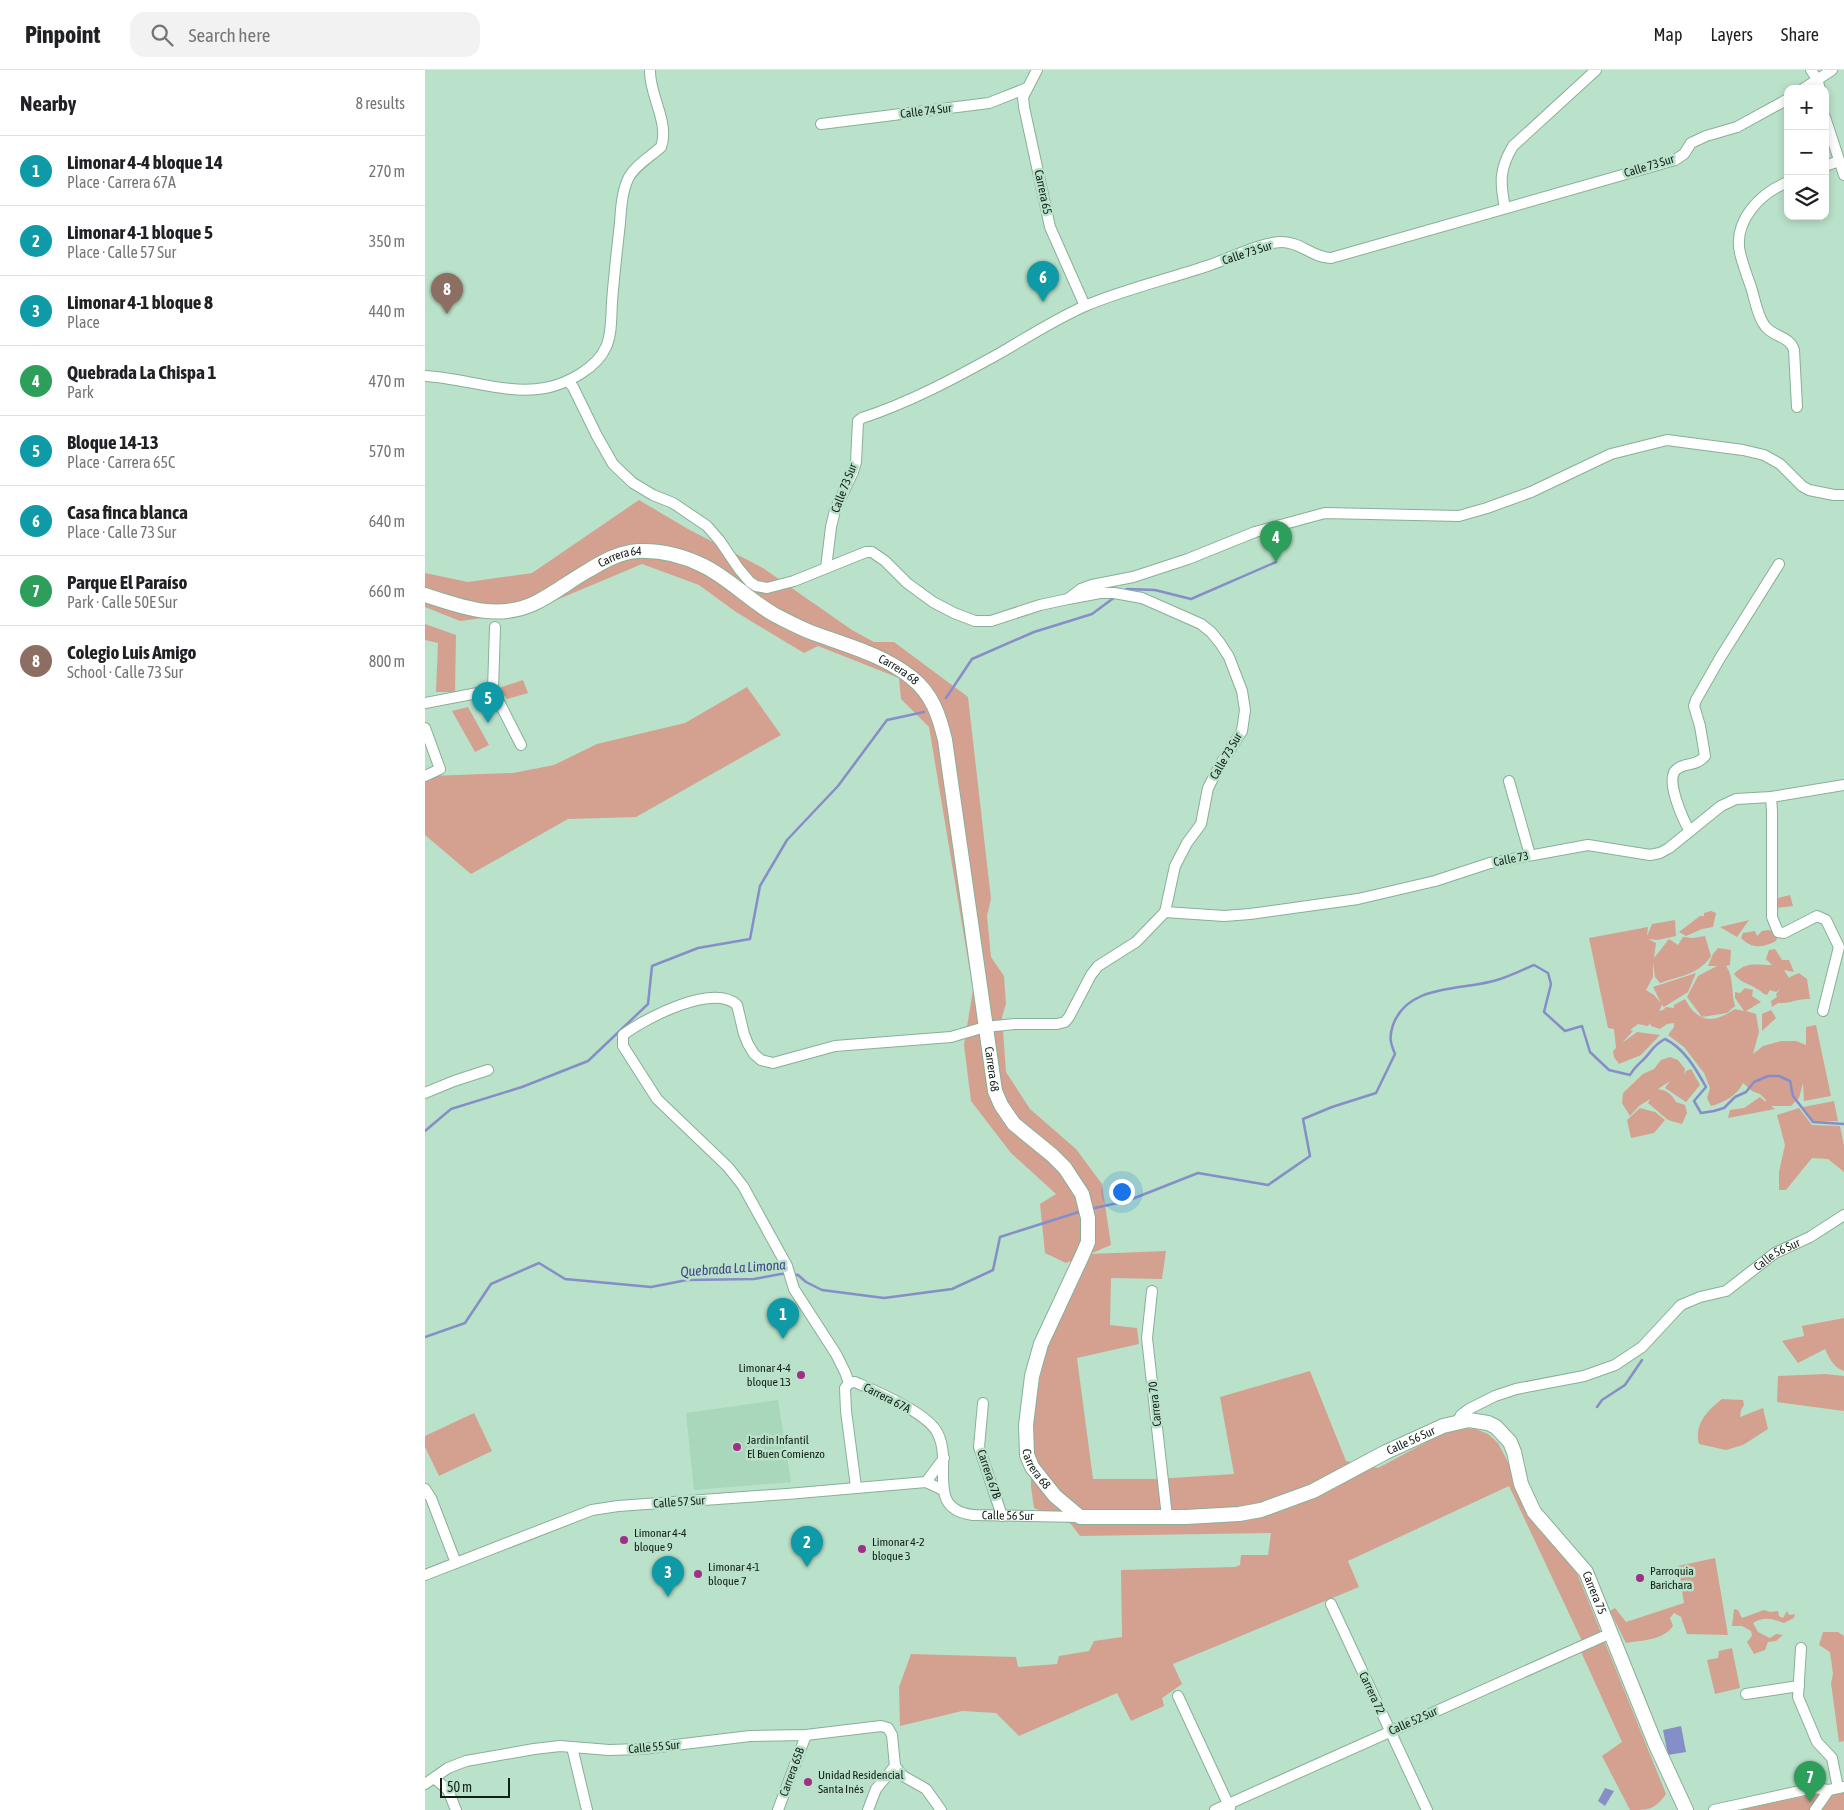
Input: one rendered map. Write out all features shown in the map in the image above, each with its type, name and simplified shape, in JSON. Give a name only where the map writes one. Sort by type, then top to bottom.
[{"type":"street","points":[[425,376],[521,390],[546,388],[568,380],[584,371],[597,360],[606,347],[610,332],[624,189],[629,176],[661,147],[662,143],[661,124],[650,70]]},
{"type":"street","points":[[1505,208],[1501,184],[1502,170],[1505,159],[1513,146],[1596,70]]},
{"type":"street","points":[[1811,70],[1819,84],[1832,70]]},
{"type":"street","name":"Carrera 65","points":[[1036,72],[1023,97],[1024,107],[1050,228],[1085,306]]},
{"type":"street","name":"Calle 74 Sur","points":[[821,124],[989,103],[1027,88]]},
{"type":"street","name":"Calle 73 Sur","points":[[826,568],[835,510],[853,472],[858,421],[949,380],[1048,324],[1085,306],[1122,292],[1210,265],[1269,244],[1282,242],[1295,244],[1323,258],[1331,258],[1675,160],[1684,154],[1691,144],[1706,136],[1737,127],[1784,101]]},
{"type":"street","points":[[1829,130],[1844,175]]},
{"type":"street","points":[[1829,165],[1839,161]]},
{"type":"street","points":[[1784,184],[1766,194],[1752,209],[1743,224],[1739,246],[1761,321],[1771,332],[1788,340],[1795,350],[1797,407]]},
{"type":"street","name":"Calle 73 Sur","points":[[568,380],[613,464],[633,484],[673,503],[707,526],[739,569],[756,586],[767,588],[794,581],[866,552],[872,552],[907,583],[933,602],[954,613],[982,622],[1067,599],[1100,593],[1114,593],[1155,603],[1201,624],[1211,632],[1229,657],[1238,678],[1245,710],[1242,731],[1208,788],[1201,824],[1187,842],[1175,866],[1165,912]]},
{"type":"street","points":[[1067,599],[1081,589],[1092,585],[1133,577],[1188,559],[1255,532],[1318,515],[1330,513],[1459,516],[1531,492],[1611,454],[1667,440],[1743,450],[1764,455],[1780,464],[1802,486],[1809,490],[1844,495]]},
{"type":"street","name":"Carrera 64","points":[[425,596],[487,612],[512,612],[535,603],[575,577],[619,554],[637,551],[657,551],[682,557],[704,566],[774,614],[810,632]]},
{"type":"street","points":[[1690,831],[1684,821],[1671,781],[1677,768],[1699,762],[1705,756],[1700,726],[1694,706],[1720,658],[1779,564]]},
{"type":"street","points":[[495,627],[493,690],[521,745]]},
{"type":"street","name":"Carrera 68","points":[[810,632],[895,665],[913,679],[931,699],[937,709],[945,740],[993,1083],[1001,1105],[1014,1124],[1052,1154],[1065,1168],[1076,1183],[1086,1206],[1089,1230],[1087,1242],[1041,1344],[1032,1376],[1026,1425],[1027,1455],[1031,1467],[1055,1496],[1080,1517]]},
{"type":"street","points":[[425,703],[493,690]]},
{"type":"street","points":[[425,728],[440,769],[425,776]]},
{"type":"street","points":[[1509,780],[1530,855]]},
{"type":"street","name":"Calle 73","points":[[1165,912],[1223,916],[1358,899],[1426,883],[1490,863],[1588,845],[1650,855],[1660,853],[1669,848],[1721,806],[1736,799],[1771,797],[1844,785]]},
{"type":"street","points":[[1771,797],[1772,904],[1774,925],[1778,932],[1784,933],[1817,916],[1823,918],[1826,920],[1839,947],[1823,1011]]},
{"type":"street","points":[[849,1383],[836,1354],[794,1289],[787,1266],[743,1186],[728,1167],[657,1099],[623,1046],[623,1035],[651,1017],[670,1009],[686,1003],[715,998],[724,998],[737,1005],[748,1044],[754,1054],[761,1060],[773,1063],[835,1046],[951,1037],[985,1027],[1065,1022],[1076,1007],[1091,975],[1098,966],[1136,942],[1165,912]]},
{"type":"street","points":[[425,1093],[488,1070]]},
{"type":"street","name":"Calle 56 Sur","points":[[943,1490],[948,1504],[961,1514],[1167,1517],[1239,1514],[1261,1510],[1313,1491],[1386,1452],[1458,1421],[1461,1415],[1469,1409],[1495,1396],[1516,1389],[1584,1376],[1615,1365],[1642,1347],[1681,1306],[1700,1297],[1727,1290],[1775,1253],[1810,1237],[1844,1215]]},
{"type":"street","name":"Carrera 70","points":[[1152,1291],[1147,1338],[1167,1517]]},
{"type":"street","name":"Carrera 67A","points":[[856,1487],[846,1411],[845,1388],[849,1383],[855,1382],[893,1399],[929,1422],[938,1433],[943,1458],[943,1490]]},
{"type":"street","name":"Carrera 67B","points":[[983,1403],[979,1447],[1002,1516]]},
{"type":"street","name":"Carrera 75","points":[[1458,1421],[1479,1420],[1488,1423],[1510,1442],[1521,1484],[1534,1512],[1586,1572],[1655,1743],[1686,1810]]},
{"type":"street","points":[[925,1482],[943,1458]]},
{"type":"street","name":"Calle 57 Sur","points":[[425,1575],[592,1510],[618,1506],[925,1482],[943,1490]]},
{"type":"street","points":[[425,1489],[431,1498],[456,1563]]},
{"type":"street","name":"Carrera 72","points":[[1331,1604],[1427,1810]]},
{"type":"street","name":"Calle 52 Sur","points":[[1215,1810],[1230,1807],[1611,1633]]},
{"type":"street","points":[[1801,1648],[1798,1697],[1817,1742],[1831,1758],[1837,1789]]},
{"type":"street","points":[[1746,1694],[1799,1686]]},
{"type":"street","points":[[1178,1696],[1230,1807]]},
{"type":"street","name":"Calle 55 Sur","points":[[425,1784],[449,1768],[466,1762],[534,1749],[560,1746],[625,1750],[749,1736],[806,1735],[881,1726],[888,1728],[892,1734],[895,1766]]},
{"type":"street","name":"Carrera 65B","points":[[778,1810],[806,1735]]},
{"type":"street","points":[[572,1747],[587,1810]]},
{"type":"street","points":[[868,1810],[875,1789],[895,1766],[903,1776],[926,1789],[941,1810]]},
{"type":"street","points":[[434,1778],[448,1790],[456,1810]]},
{"type":"street","points":[[1714,1810],[1813,1788],[1837,1789]]},
{"type":"street","points":[[1815,1810],[1837,1789]]},
{"type":"shaded area","points":[[639,500],[688,529],[763,568],[852,630],[874,642],[894,642],[968,697],[991,899],[987,916],[991,957],[1004,976],[1006,1004],[1002,1017],[1006,1072],[1030,1109],[1076,1149],[1102,1184],[1111,1245],[1090,1254],[1166,1251],[1162,1279],[1111,1278],[1110,1325],[1137,1328],[1139,1344],[1077,1358],[1093,1479],[1156,1479],[1234,1474],[1220,1397],[1310,1371],[1346,1461],[1378,1468],[1440,1435],[1459,1428],[1476,1429],[1488,1434],[1498,1443],[1511,1468],[1516,1488],[1535,1525],[1577,1573],[1666,1794],[1655,1806],[1646,1809],[1630,1810],[1602,1756],[1622,1742],[1582,1654],[1582,1641],[1509,1486],[1348,1561],[1359,1587],[1173,1664],[1182,1684],[1162,1698],[1164,1706],[1131,1721],[1117,1693],[1019,1736],[996,1713],[962,1711],[900,1726],[899,1687],[911,1654],[1016,1657],[1018,1667],[1057,1664],[1059,1656],[1089,1651],[1094,1641],[1122,1637],[1121,1570],[1235,1567],[1240,1565],[1241,1555],[1268,1555],[1271,1533],[1080,1536],[1071,1524],[1034,1508],[1031,1487],[1031,1425],[1045,1351],[1085,1255],[1066,1263],[1045,1253],[1040,1204],[1056,1194],[1011,1153],[971,1101],[964,1045],[973,990],[929,727],[901,699],[899,678],[818,646],[804,653],[736,612],[699,585],[642,564],[528,612],[460,621],[425,607],[425,573],[468,582],[532,573]]},
{"type":"shaded area","points":[[425,624],[456,635],[455,692],[436,692],[438,643],[425,640]]},
{"type":"shaded area","points":[[523,680],[528,693],[507,699],[499,688]]},
{"type":"shaded area","points":[[747,687],[781,735],[636,817],[568,819],[471,874],[425,835],[425,778],[430,776],[513,773],[554,765],[597,744],[685,723]]},
{"type":"shaded area","points":[[468,707],[489,745],[475,752],[452,711]]},
{"type":"shaded area","points":[[1790,895],[1793,906],[1775,908],[1778,898]]},
{"type":"shaded area","points":[[1711,911],[1716,913],[1713,927],[1702,929],[1686,936],[1679,932],[1700,916],[1704,916],[1704,913]]},
{"type":"shaded area","points":[[1675,920],[1676,936],[1658,940],[1648,939],[1656,943],[1654,958],[1669,939],[1678,945],[1683,937],[1705,936],[1711,956],[1695,971],[1660,983],[1655,977],[1653,962],[1653,977],[1646,990],[1661,1003],[1653,987],[1696,973],[1688,992],[1664,1007],[1662,1005],[1659,1011],[1666,1007],[1674,1008],[1674,1005],[1685,999],[1695,1013],[1707,1019],[1713,1019],[1735,1009],[1744,1011],[1735,998],[1735,992],[1740,993],[1745,988],[1753,990],[1752,996],[1761,1002],[1746,1011],[1756,1014],[1759,1032],[1753,1054],[1763,1046],[1781,1041],[1796,1041],[1806,1045],[1806,1027],[1816,1025],[1831,1096],[1804,1101],[1803,1083],[1799,1098],[1791,1106],[1771,1106],[1775,1109],[1728,1118],[1730,1110],[1744,1108],[1760,1097],[1766,1102],[1766,1100],[1743,1083],[1730,1098],[1711,1106],[1707,1098],[1710,1088],[1704,1073],[1684,1047],[1668,1035],[1674,1027],[1674,1023],[1667,1024],[1660,1029],[1651,1026],[1650,1023],[1648,1026],[1638,1024],[1630,1030],[1633,1031],[1622,1043],[1637,1032],[1660,1035],[1641,1055],[1619,1064],[1614,1057],[1613,1051],[1616,1048],[1614,1029],[1608,1028],[1589,938],[1648,927],[1647,936],[1652,924]]},
{"type":"shaded area","points":[[1749,920],[1737,937],[1720,927]]},
{"type":"shaded area","points":[[1768,930],[1778,935],[1776,941],[1767,945],[1753,946],[1741,938],[1743,933],[1755,931],[1757,936],[1762,931]]},
{"type":"shaded area","points":[[1718,948],[1731,950],[1730,965],[1726,966],[1729,970],[1735,1006],[1727,1013],[1702,1017],[1687,997],[1698,976],[1717,966],[1708,966]]},
{"type":"shaded area","points":[[1775,949],[1782,960],[1789,960],[1794,972],[1784,970],[1789,978],[1799,973],[1807,979],[1810,999],[1778,1003],[1772,1007],[1771,1001],[1777,997],[1776,994],[1780,989],[1776,992],[1770,990],[1765,995],[1734,974],[1747,965],[1772,965],[1766,959],[1769,950]]},
{"type":"shaded area","points":[[1771,1010],[1776,1018],[1762,1031],[1762,1014]]},
{"type":"shaded area","points":[[1670,1057],[1678,1060],[1685,1069],[1684,1075],[1686,1071],[1691,1069],[1700,1085],[1686,1102],[1665,1088],[1670,1081],[1658,1089],[1669,1093],[1676,1102],[1685,1105],[1687,1113],[1682,1124],[1668,1120],[1648,1103],[1650,1099],[1639,1106],[1630,1116],[1622,1103],[1623,1093],[1643,1074],[1654,1069],[1661,1060]]},
{"type":"shaded area","points":[[1834,1101],[1838,1121],[1813,1122],[1803,1107]]},
{"type":"shaded area","points":[[1640,1108],[1655,1112],[1665,1120],[1654,1133],[1631,1138],[1627,1120]]},
{"type":"shaded area","points":[[1799,1108],[1812,1125],[1840,1126],[1844,1146],[1844,1172],[1828,1159],[1812,1158],[1786,1190],[1779,1190],[1779,1172],[1785,1145],[1777,1115]]},
{"type":"shaded area","points":[[1844,1318],[1844,1371],[1835,1365],[1825,1349],[1798,1363],[1782,1341],[1804,1336],[1802,1326]]},
{"type":"shaded area","points":[[1825,1374],[1844,1376],[1844,1411],[1777,1402],[1778,1376]]},
{"type":"shaded area","points":[[1722,1399],[1743,1400],[1744,1405],[1740,1417],[1763,1408],[1768,1429],[1743,1445],[1726,1450],[1699,1444],[1698,1430],[1703,1418]]},
{"type":"shaded area","name":"Jardin Infantil El Buen Comienzo","points":[[778,1400],[791,1482],[694,1490],[686,1413]]},
{"type":"shaded area","points":[[474,1413],[492,1451],[439,1476],[425,1447],[425,1436]]},
{"type":"shaded area","points":[[1715,1558],[1728,1635],[1687,1634],[1681,1617],[1674,1613],[1670,1618],[1673,1626],[1663,1635],[1626,1643],[1610,1611],[1615,1608],[1626,1622],[1684,1603],[1678,1566]]},
{"type":"shaded area","points":[[1734,1609],[1738,1610],[1742,1618],[1764,1610],[1770,1612],[1778,1611],[1779,1616],[1783,1618],[1787,1611],[1789,1615],[1795,1614],[1794,1618],[1784,1623],[1765,1619],[1753,1623],[1758,1632],[1770,1638],[1776,1634],[1783,1635],[1776,1641],[1768,1642],[1765,1650],[1754,1654],[1747,1642],[1752,1636],[1751,1631],[1742,1626],[1732,1626]]},
{"type":"shaded area","points":[[1823,1632],[1838,1632],[1844,1636],[1844,1741],[1839,1742],[1831,1683],[1833,1674],[1830,1652],[1819,1645]]},
{"type":"shaded area","points":[[1732,1648],[1740,1688],[1715,1694],[1707,1660],[1718,1658],[1719,1651]]},
{"type":"shaded area","points":[[1844,1792],[1844,1810],[1743,1810],[1810,1795]]},
{"type":"water","points":[[1681,1726],[1686,1752],[1668,1755],[1663,1730]]},
{"type":"water","points":[[1605,1788],[1614,1791],[1605,1806],[1598,1801]]},
{"type":"waterway","points":[[1124,591],[1127,589],[1155,590],[1191,599],[1276,562]]},
{"type":"waterway","points":[[946,698],[972,659],[1034,632],[1092,614],[1115,597]]},
{"type":"waterway","points":[[425,1131],[451,1109],[522,1087],[588,1061],[648,1004],[652,966],[698,948],[750,939],[760,886],[787,840],[838,786],[887,720],[924,712]]},
{"type":"waterway","points":[[1090,1209],[1127,1201],[1198,1173],[1268,1185],[1310,1156],[1303,1119],[1332,1107],[1376,1093],[1395,1054],[1391,1033],[1400,1011],[1424,995],[1497,980],[1534,965],[1548,973],[1551,984],[1544,1012],[1565,1031],[1582,1026],[1590,1052],[1609,1070],[1630,1075],[1655,1046],[1665,1039],[1684,1053],[1706,1087],[1694,1101],[1701,1113],[1724,1108],[1735,1097],[1746,1092],[1754,1082],[1768,1076],[1779,1076],[1790,1081],[1793,1096],[1813,1122],[1844,1124]]},
{"type":"waterway","name":"Quebrada La Limona","points":[[792,1274],[798,1275],[806,1282],[822,1290],[884,1298],[952,1289],[993,1270],[1000,1237],[1082,1211]]},
{"type":"waterway","name":"Quebrada La Limona","points":[[425,1337],[465,1323],[491,1284],[539,1263],[565,1279],[651,1287],[687,1280],[754,1279],[787,1274]]},
{"type":"waterway","points":[[1597,1407],[1602,1400],[1625,1385],[1642,1360]]},
{"type":"place","name":"Casa finca blanca","points":[[1043,302]]},
{"type":"place","name":"Colegio Luis Amigo","points":[[447,314]]},
{"type":"place","name":"Quebrada La Chispa 1","points":[[1276,562]]},
{"type":"place","name":"Bloque 14-13","points":[[488,723]]},
{"type":"place","name":"Limonar 4-4 bloque 14","points":[[783,1339]]},
{"type":"place","name":"Limonar 4-4 bloque 13","points":[[801,1375]]},
{"type":"place","name":"Jardin Infantil El Buen Comienzo","points":[[737,1447]]},
{"type":"place","name":"Limonar 4-4 bloque 9","points":[[624,1540]]},
{"type":"place","name":"Limonar 4-2 bloque 3","points":[[862,1549]]},
{"type":"place","name":"Limonar 4-1 bloque 5","points":[[807,1567]]},
{"type":"place","name":"Limonar 4-1 bloque 7","points":[[698,1574]]},
{"type":"place","name":"Parroquia Barichara","points":[[1640,1578]]},
{"type":"place","name":"Limonar 4-1 bloque 8","points":[[668,1597]]},
{"type":"place","name":"Unidad Residencial Santa Inés","points":[[808,1782]]},
{"type":"place","name":"Parque El Paraíso","points":[[1810,1802]]}]
